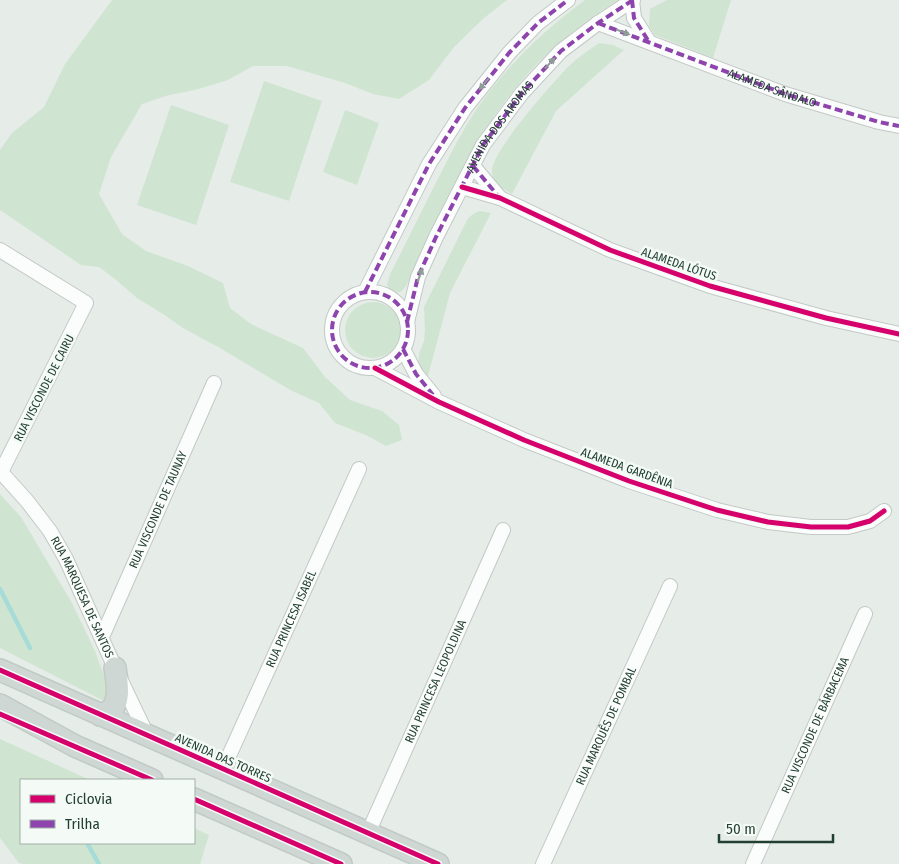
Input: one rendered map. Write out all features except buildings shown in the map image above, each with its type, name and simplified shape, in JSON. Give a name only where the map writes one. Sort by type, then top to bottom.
[{"type":"main road","points":[[100,715],[108,712],[116,702],[118,683],[116,668]]},
{"type":"main road","name":"AVENIDA DAS TORRES","points":[[0,670],[438,864]]},
{"type":"main road","points":[[0,705],[75,746]]},
{"type":"main road","points":[[0,714],[150,779]]},
{"type":"main road","points":[[195,799],[341,864]]},
{"type":"main road","points":[[405,864],[416,861],[432,864]]},
{"type":"street","points":[[365,292],[429,164],[465,108],[509,53],[538,23],[568,0]]},
{"type":"street","points":[[632,0],[634,18],[649,42]]},
{"type":"street","name":"AVENIDA DOS AROMAS","points":[[407,322],[418,277],[436,236],[484,146],[522,93],[561,51],[632,0]]},
{"type":"street","name":"ALAMEDA SÂNDALO","points":[[598,23],[785,94],[879,122],[899,126]]},
{"type":"street","name":"ALAMEDA LÓTUS","points":[[473,166],[500,198]]},
{"type":"street","name":"ALAMEDA LÓTUS","points":[[462,187],[500,198],[610,250],[710,286],[826,318],[899,334]]},
{"type":"street","name":"RUA VISCONDE DE CAIRU","points":[[0,250],[86,303],[0,471]]},
{"type":"street","points":[[358,293],[381,293],[392,298],[400,305],[407,322],[407,338],[403,349],[396,358],[387,364],[375,368],[364,368],[343,358],[336,349],[332,338],[331,327],[339,305],[358,293]]},
{"type":"street","name":"ALAMEDA GARDÊNIA","points":[[403,349],[416,374],[439,402]]},
{"type":"street","name":"ALAMEDA GARDÊNIA","points":[[375,368],[439,402],[524,440],[621,478],[718,510],[768,522],[811,527],[848,527],[870,521],[884,511]]},
{"type":"street","name":"RUA VISCONDE DE TAUNAY","points":[[102,637],[214,383]]},
{"type":"street","name":"RUA PRINCESA ISABEL","points":[[223,769],[359,469]]},
{"type":"street","name":"RUA MARQUESA DE SANTOS","points":[[0,471],[27,501],[50,531],[66,559],[147,735]]},
{"type":"street","name":"RUA PRINCESA LEOPOLDINA","points":[[368,833],[503,530]]},
{"type":"street","name":"RUA MARQUÊS DE POMBAL","points":[[543,864],[670,586]]},
{"type":"street","name":"RUA VISCONDE DE BÁRBACEMA","points":[[752,864],[865,614]]},
{"type":"green space","points":[[112,0],[507,0],[484,18],[454,47],[429,80],[399,99],[373,94],[345,83],[287,66],[253,66],[228,80],[142,104],[111,157],[99,194],[122,234],[146,251],[188,266],[223,283],[230,308],[251,324],[303,348],[325,377],[350,400],[382,411],[399,425],[402,440],[386,446],[368,436],[335,423],[319,403],[292,391],[183,328],[137,298],[99,267],[81,265],[0,210],[0,150],[12,133],[44,107],[65,64]]},
{"type":"green space","points":[[585,0],[618,0],[562,41],[529,72],[514,90],[488,127],[466,166],[406,286],[401,292],[390,291],[387,285],[390,274],[454,147],[475,112],[497,82],[520,56],[545,32]]},
{"type":"green space","points":[[667,0],[731,0],[713,58],[655,35],[649,26],[650,9]]},
{"type":"green space","points":[[599,43],[613,45],[624,50],[556,111],[512,194],[499,186],[494,180],[492,172],[494,163],[511,135],[568,67]]},
{"type":"green space","points":[[264,81],[322,101],[289,201],[230,182]]},
{"type":"green space","points":[[171,105],[229,125],[196,225],[137,205]]},
{"type":"green space","points":[[345,110],[379,123],[357,185],[323,172]]},
{"type":"green space","points":[[480,211],[491,213],[450,293],[427,380],[418,365],[419,354],[424,341],[424,307],[467,220],[473,214]]},
{"type":"green space","points":[[367,302],[379,302],[393,310],[401,324],[399,341],[393,350],[379,358],[367,358],[357,353],[350,346],[345,336],[345,324],[350,314],[357,307]]},
{"type":"green space","points":[[0,494],[21,517],[72,603],[95,651],[111,694],[104,701],[0,648]]},
{"type":"green space","points":[[0,739],[88,779],[20,779],[20,844],[195,844],[195,828],[209,835],[200,864],[23,864],[19,863],[0,838]]},
{"type":"waterway","points":[[0,589],[30,648]]},
{"type":"waterway","points":[[88,844],[99,864]]},
{"type":"marked path","points":[[365,292],[429,164],[465,108],[509,53],[538,23],[568,0]]},
{"type":"marked path","points":[[632,0],[634,18],[649,42]]},
{"type":"marked path","points":[[407,322],[418,277],[436,237],[483,145],[522,93],[561,51],[633,0]]},
{"type":"marked path","points":[[598,23],[785,94],[879,122],[899,126]]},
{"type":"marked path","points":[[473,166],[498,196]]},
{"type":"marked path","points":[[363,292],[377,292],[391,298],[402,309],[408,323],[408,330],[405,345],[397,357],[377,368],[363,368],[349,362],[338,351],[332,337],[332,323],[338,309],[349,298],[363,292]]},
{"type":"marked path","points":[[403,349],[416,374],[433,395]]},
{"type":"cycle path","points":[[462,187],[500,198],[610,250],[710,286],[826,318],[899,334]]},
{"type":"cycle path","points":[[375,368],[439,402],[524,440],[629,481],[717,510],[768,522],[811,527],[848,527],[870,521],[884,511]]},
{"type":"cycle path","points":[[0,670],[438,864]]},
{"type":"cycle path","points":[[0,714],[150,779]]},
{"type":"cycle path","points":[[195,799],[341,864]]}]
